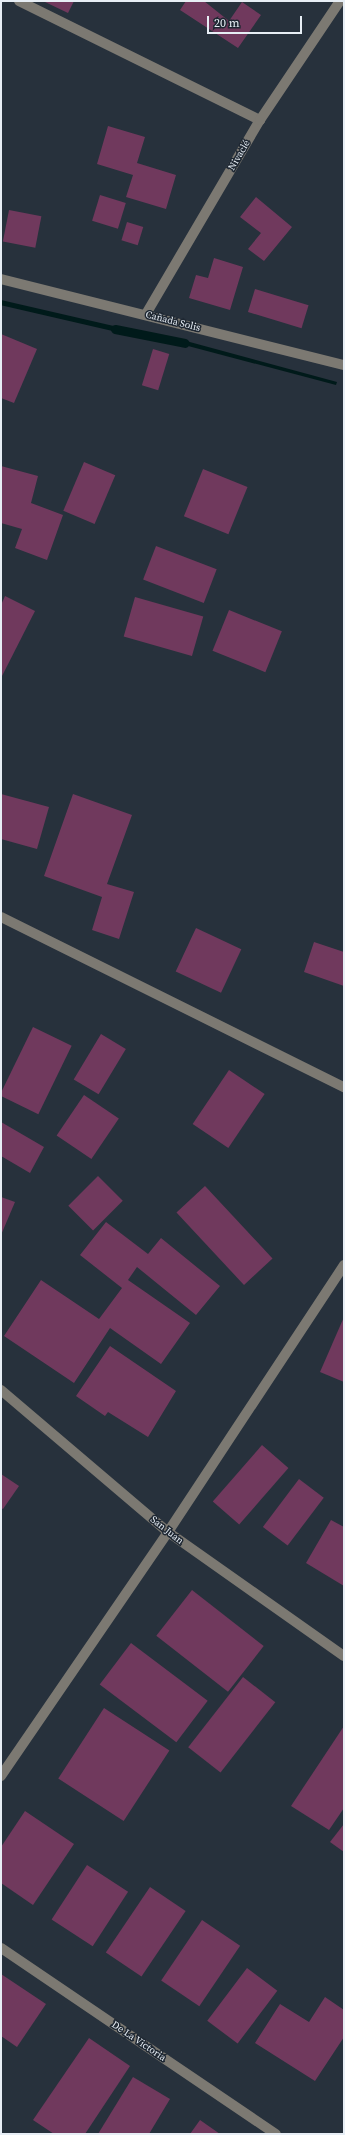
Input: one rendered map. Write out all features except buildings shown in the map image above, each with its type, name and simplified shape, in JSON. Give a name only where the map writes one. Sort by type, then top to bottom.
[{"type":"street","points":[[19,1],[260,120]]},
{"type":"street","name":"Nivaclé","points":[[146,314],[260,120],[340,1]]},
{"type":"street","name":"Cañada Solis","points":[[1,279],[146,314],[344,365]]},
{"type":"street","points":[[1,917],[344,1087]]},
{"type":"street","points":[[1,1776],[168,1532],[344,1265]]},
{"type":"street","name":"San Juan","points":[[1,1390],[168,1532],[344,1656]]},
{"type":"street","name":"De La Victoria","points":[[1,1948],[276,2134]]},
{"type":"shaded area","points":[[1,300],[127,329],[126,334],[1,305]]},
{"type":"shaded area","points":[[175,338],[337,382],[336,385],[173,342]]},
{"type":"waterway","points":[[115,329],[185,343]]}]
